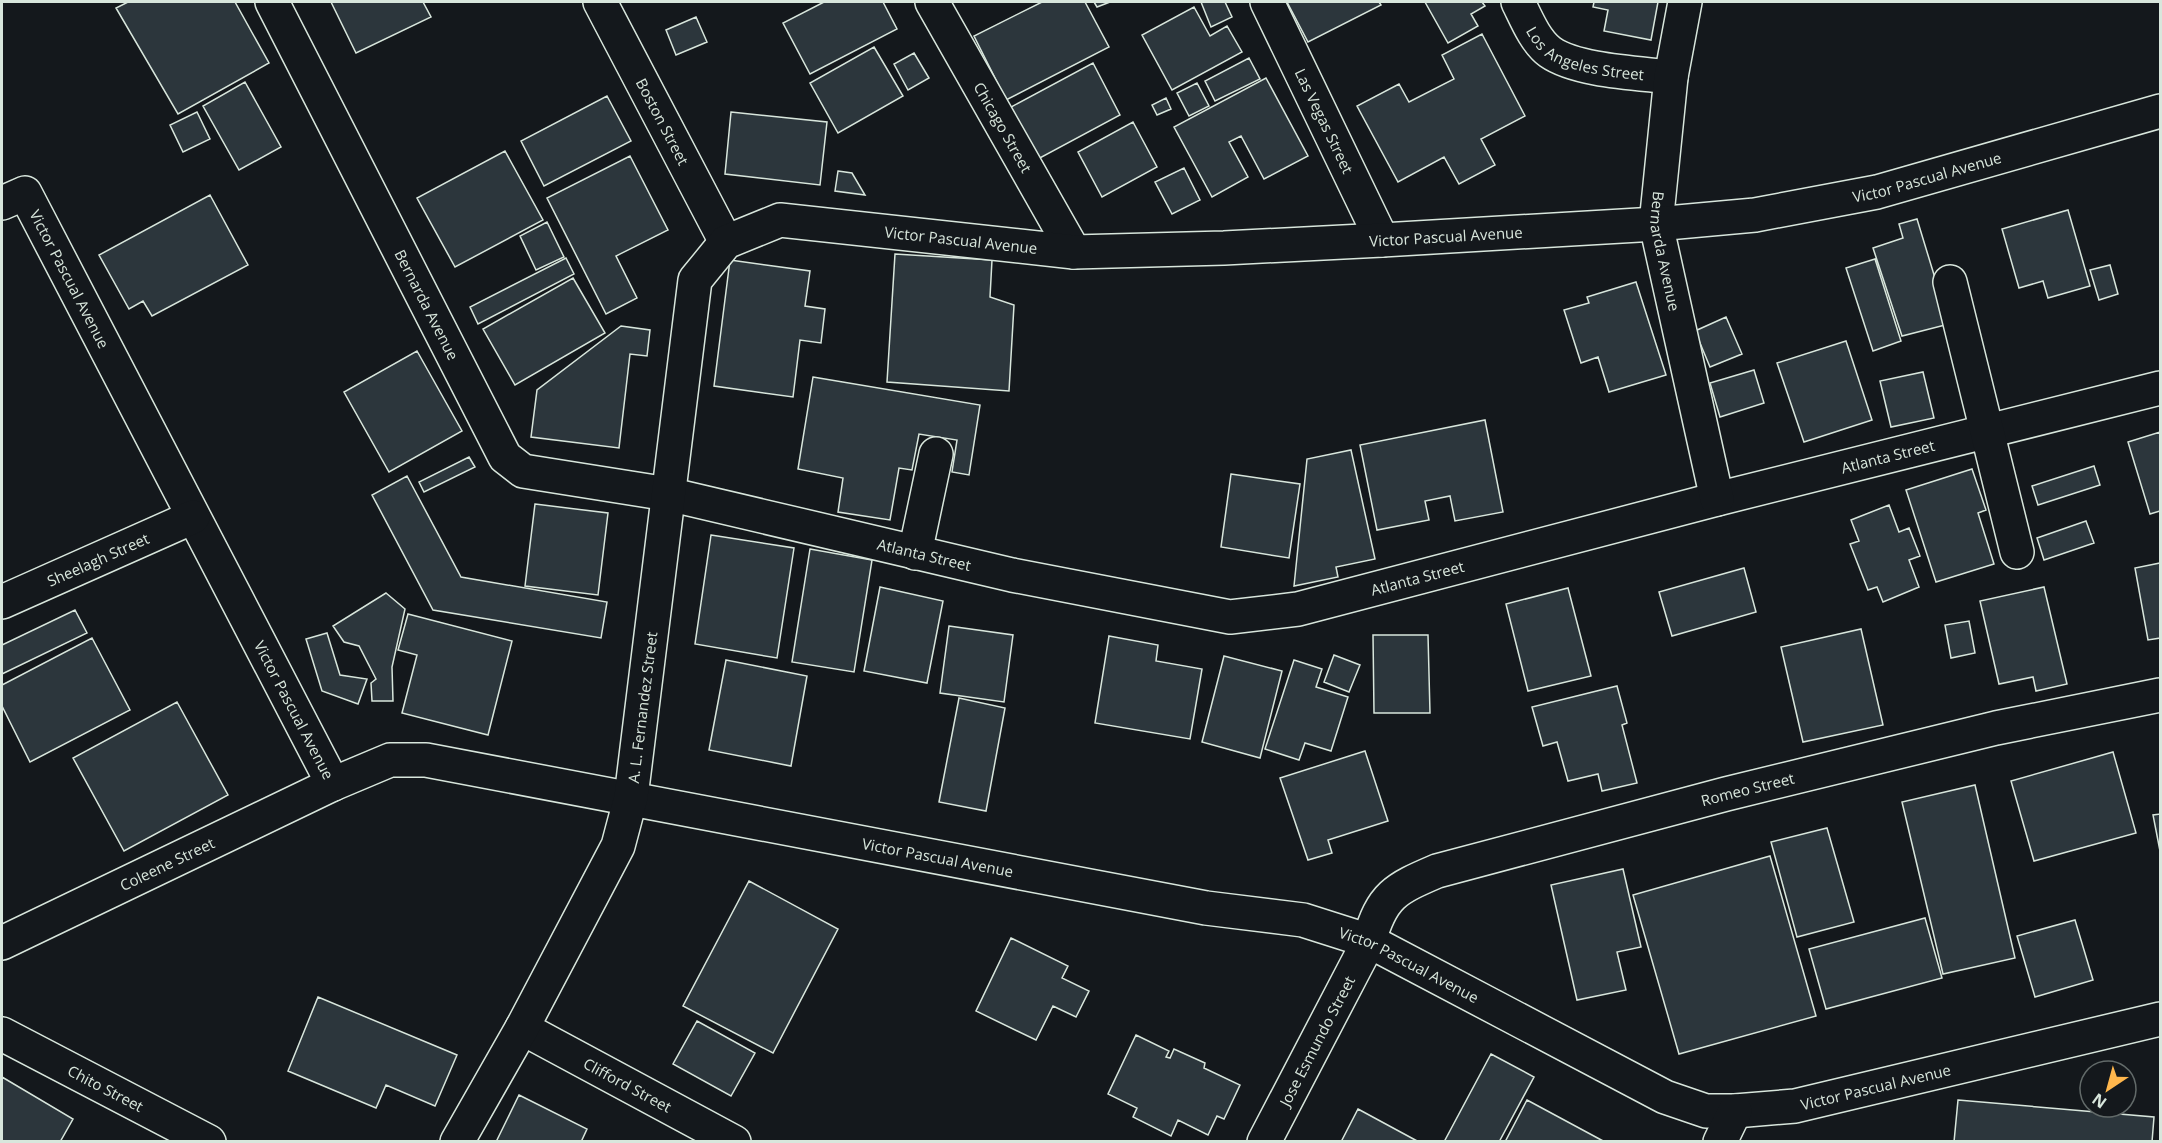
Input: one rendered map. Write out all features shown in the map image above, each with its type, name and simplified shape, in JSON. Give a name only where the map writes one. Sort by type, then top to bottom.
[{"type":"street","name":"Bernarda Avenue","points":[[272,2],[505,457],[523,471],[668,494]]},
{"type":"street","name":"Boston Street","points":[[600,2],[726,242]]},
{"type":"street","name":"Chicago Street","points":[[932,2],[1074,252]]},
{"type":"street","name":"Las Vegas Street","points":[[1267,2],[1382,240]]},
{"type":"street","name":"Los Angeles Street","points":[[1518,2],[1535,34],[1549,51],[1575,64],[1671,77]]},
{"type":"street","name":"Bernarda Avenue","points":[[1685,2],[1671,77],[1656,224],[1717,499]]},
{"type":"street","name":"Victor Pascual Avenue","points":[[726,242],[780,220],[1074,252],[1382,240],[1656,224],[1755,215],[1876,192],[2160,111]]},
{"type":"street","name":"Victor Pascual Avenue","points":[[14,198],[193,517],[333,784],[390,760],[426,760],[631,797],[1206,908],[1303,920],[1369,941],[1665,1097],[1706,1111],[1735,1112],[1795,1106],[2145,1022]]},
{"type":"street","name":"A. L. Fernandez Street","points":[[458,1142],[522,1028],[618,846],[631,797],[695,279],[726,242]]},
{"type":"street","points":[[1950,282],[2017,552]]},
{"type":"street","name":"Atlanta Street","points":[[668,494],[1012,575],[1230,616],[1298,609],[1717,499],[2160,388]]},
{"type":"street","points":[[915,553],[936,454]]},
{"type":"street","name":"Sheelagh Street","points":[[2,602],[193,517]]},
{"type":"street","name":"Romeo Street","points":[[1369,941],[1376,918],[1389,896],[1407,884],[1437,871],[1726,794],[1996,728],[2160,696]]},
{"type":"street","name":"Coleene Street","points":[[2,943],[333,784]]},
{"type":"street","name":"Jose Esmundo Street","points":[[1264,1142],[1369,941]]},
{"type":"street","points":[[2145,1022],[2160,1043]]},
{"type":"street","name":"Clifford Street","points":[[522,1028],[734,1142]]},
{"type":"street","name":"Chito Street","points":[[2,1034],[209,1142]]},
{"type":"street","points":[[1720,1142],[1735,1112]]},
{"type":"building","points":[[128,2],[235,2],[269,63],[178,114],[116,8]]},
{"type":"building","points":[[331,2],[423,2],[431,17],[356,53]]},
{"type":"building","points":[[824,2],[883,2],[897,29],[810,74],[783,23]]},
{"type":"building","points":[[1042,2],[1085,2],[1109,47],[1006,100],[974,36]]},
{"type":"building","points":[[1094,2],[1110,2],[1097,7]]},
{"type":"building","points":[[1201,2],[1225,2],[1232,17],[1211,27]]},
{"type":"building","points":[[1287,2],[1379,2],[1381,5],[1308,42]]},
{"type":"building","points":[[1425,2],[1482,2],[1485,6],[1471,14],[1478,26],[1448,43]]},
{"type":"building","points":[[1594,2],[1658,2],[1651,40],[1604,31],[1608,10],[1593,7]]},
{"type":"building","points":[[1194,7],[1210,36],[1227,26],[1242,52],[1172,90],[1142,35]]},
{"type":"building","points":[[696,17],[707,42],[676,55],[666,30]]},
{"type":"building","points":[[1482,34],[1525,116],[1481,139],[1495,165],[1459,184],[1444,157],[1398,182],[1357,106],[1399,84],[1409,102],[1454,79],[1442,55]]},
{"type":"building","points":[[874,47],[903,96],[838,133],[810,83]]},
{"type":"building","points":[[914,53],[929,78],[908,90],[894,64]]},
{"type":"building","points":[[1249,58],[1260,79],[1215,101],[1205,81]]},
{"type":"building","points":[[1093,63],[1120,115],[1038,159],[1011,107]]},
{"type":"building","points":[[1266,78],[1308,156],[1264,179],[1241,136],[1229,142],[1248,177],[1212,197],[1174,127]]},
{"type":"building","points":[[245,82],[281,147],[239,170],[203,106]]},
{"type":"building","points":[[1197,83],[1209,106],[1189,116],[1177,93]]},
{"type":"building","points":[[607,96],[631,141],[544,186],[521,141]]},
{"type":"building","points":[[1166,98],[1171,109],[1157,115],[1152,105]]},
{"type":"building","points":[[197,112],[210,139],[183,152],[170,125]]},
{"type":"building","points":[[731,112],[827,122],[820,185],[725,174]]},
{"type":"building","points":[[1133,122],[1157,167],[1102,197],[1078,152]]},
{"type":"building","points":[[505,151],[543,220],[455,267],[417,198]]},
{"type":"building","points":[[630,156],[668,230],[616,256],[637,298],[606,314],[547,198]]},
{"type":"building","points":[[1184,168],[1200,200],[1172,214],[1155,182]]},
{"type":"building","points":[[838,171],[852,173],[865,195],[835,191]]},
{"type":"building","points":[[210,195],[248,265],[152,316],[143,301],[129,309],[99,255]]},
{"type":"building","points":[[2068,210],[2090,286],[2048,298],[2043,281],[2019,288],[2002,229]]},
{"type":"building","points":[[1917,219],[1949,324],[1902,336],[1873,248],[1903,238],[1899,224]]},
{"type":"building","points":[[547,222],[564,257],[536,270],[520,236]]},
{"type":"building","points":[[895,254],[992,260],[990,297],[1014,305],[1009,391],[887,382]]},
{"type":"building","points":[[566,258],[574,274],[478,324],[470,307]]},
{"type":"building","points":[[1875,259],[1901,341],[1873,351],[1846,268]]},
{"type":"building","points":[[730,260],[810,271],[805,306],[825,309],[821,343],[800,340],[793,397],[714,386]]},
{"type":"building","points":[[2110,265],[2118,294],[2099,300],[2090,270]]},
{"type":"building","points":[[573,278],[605,333],[515,385],[483,329]]},
{"type":"building","points":[[1636,282],[1666,375],[1609,392],[1598,357],[1581,363],[1564,310],[1589,303],[1587,297]]},
{"type":"building","points":[[1726,317],[1742,354],[1710,367],[1695,331]]},
{"type":"building","points":[[621,326],[650,330],[647,356],[630,354],[619,448],[531,437],[537,390]]},
{"type":"building","points":[[1846,341],[1872,420],[1804,442],[1777,363]]},
{"type":"building","points":[[417,351],[462,431],[389,472],[344,392]]},
{"type":"building","points":[[1754,370],[1764,403],[1720,417],[1710,383]]},
{"type":"building","points":[[1923,372],[1934,418],[1891,427],[1880,381]]},
{"type":"building","points":[[813,377],[980,405],[969,475],[952,472],[957,440],[919,434],[912,470],[899,468],[890,520],[838,512],[843,478],[798,469]]},
{"type":"building","points":[[1485,420],[1503,512],[1455,521],[1450,496],[1425,501],[1429,520],[1377,530],[1360,445]]},
{"type":"building","points":[[2160,432],[2160,511],[2150,514],[2128,442]]},
{"type":"building","points":[[1351,450],[1375,559],[1336,567],[1338,577],[1294,586],[1307,459]]},
{"type":"building","points":[[469,457],[475,467],[424,492],[419,482]]},
{"type":"building","points":[[2094,466],[2100,485],[2038,505],[2032,486]]},
{"type":"building","points":[[1972,469],[1986,510],[1978,513],[1994,564],[1936,582],[1906,490]]},
{"type":"building","points":[[1231,474],[1300,484],[1289,558],[1221,547]]},
{"type":"building","points":[[407,476],[461,577],[607,602],[601,638],[433,610],[372,495]]},
{"type":"building","points":[[535,504],[608,513],[598,595],[525,586]]},
{"type":"building","points":[[1889,505],[1899,532],[1909,528],[1920,556],[1909,560],[1919,587],[1883,602],[1877,587],[1868,590],[1850,544],[1859,541],[1851,520]]},
{"type":"building","points":[[2086,521],[2094,543],[2044,560],[2037,538]]},
{"type":"building","points":[[711,535],[794,548],[777,658],[695,644]]},
{"type":"building","points":[[810,549],[872,560],[854,672],[792,662]]},
{"type":"building","points":[[2160,563],[2160,638],[2148,640],[2135,568]]},
{"type":"building","points":[[1744,568],[1756,612],[1672,636],[1659,592]]},
{"type":"building","points":[[880,587],[943,601],[927,683],[864,671]]},
{"type":"building","points":[[2044,587],[2067,684],[2036,691],[2033,677],[1999,684],[1980,601]]},
{"type":"building","points":[[1568,588],[1591,676],[1528,691],[1506,604]]},
{"type":"building","points":[[386,593],[405,609],[392,667],[393,701],[372,701],[371,683],[376,679],[359,646],[344,642],[333,626]]},
{"type":"building","points":[[75,610],[87,633],[2,674],[2,645]]},
{"type":"building","points":[[408,614],[512,641],[488,735],[402,713],[417,655],[398,650]]},
{"type":"building","points":[[1969,621],[1975,653],[1951,658],[1945,625]]},
{"type":"building","points":[[949,626],[1013,635],[1004,702],[940,693]]},
{"type":"building","points":[[1861,629],[1883,725],[1803,742],[1781,647]]},
{"type":"building","points":[[327,633],[340,675],[367,679],[358,704],[322,691],[306,639]]},
{"type":"building","points":[[1373,635],[1428,635],[1430,713],[1374,713]]},
{"type":"building","points":[[1109,636],[1158,645],[1156,661],[1202,669],[1190,739],[1095,723]]},
{"type":"building","points":[[92,638],[130,710],[30,762],[2,706],[2,685]]},
{"type":"building","points":[[1334,655],[1360,665],[1349,692],[1324,682]]},
{"type":"building","points":[[1224,656],[1282,671],[1260,758],[1202,742]]},
{"type":"building","points":[[726,660],[807,676],[791,766],[709,750]]},
{"type":"building","points":[[1294,660],[1322,669],[1316,687],[1348,697],[1331,751],[1305,743],[1299,760],[1265,749]]},
{"type":"building","points":[[1617,686],[1627,723],[1622,725],[1637,783],[1602,791],[1598,774],[1568,781],[1557,742],[1543,746],[1532,707]]},
{"type":"building","points":[[959,698],[1005,708],[986,811],[939,802]]},
{"type":"building","points":[[177,702],[228,795],[124,851],[73,758]]},
{"type":"building","points":[[1365,751],[1388,821],[1328,840],[1332,853],[1308,860],[1280,778]]},
{"type":"building","points":[[2113,752],[2136,833],[2034,861],[2011,781]]},
{"type":"building","points":[[1975,785],[2015,958],[1943,974],[1902,802]]},
{"type":"building","points":[[2160,814],[2160,851],[2153,815]]},
{"type":"building","points":[[1827,828],[1854,922],[1797,937],[1771,842]]},
{"type":"building","points":[[1770,856],[1816,1016],[1679,1054],[1633,895]]},
{"type":"building","points":[[1623,869],[1641,947],[1617,952],[1626,990],[1577,1000],[1551,885]]},
{"type":"building","points":[[749,881],[838,929],[773,1053],[683,1006]]},
{"type":"building","points":[[1925,918],[1942,978],[1826,1009],[1809,949]]},
{"type":"building","points":[[2075,920],[2093,980],[2035,997],[2017,936]]},
{"type":"building","points":[[1011,938],[1068,966],[1062,978],[1089,991],[1076,1017],[1053,1006],[1036,1040],[976,1011]]},
{"type":"building","points":[[318,997],[457,1055],[435,1106],[386,1085],[376,1108],[288,1071]]},
{"type":"building","points":[[697,1021],[755,1053],[731,1096],[673,1064]]},
{"type":"building","points":[[1136,1035],[1169,1051],[1166,1057],[1170,1058],[1174,1049],[1205,1063],[1204,1068],[1240,1085],[1224,1119],[1217,1116],[1208,1135],[1178,1120],[1171,1136],[1133,1117],[1137,1108],[1108,1094]]},
{"type":"building","points":[[1491,1054],[1534,1077],[1499,1142],[1444,1142]]},
{"type":"building","points":[[2,1077],[73,1119],[60,1142],[2,1142]]},
{"type":"building","points":[[519,1095],[587,1129],[581,1142],[496,1142]]},
{"type":"building","points":[[1527,1100],[1605,1142],[1505,1142]]},
{"type":"building","points":[[1958,1100],[2078,1110],[2078,1119],[2138,1119],[2138,1116],[2154,1117],[2152,1142],[1954,1142]]},
{"type":"building","points":[[1358,1109],[1419,1142],[1341,1142]]}]
